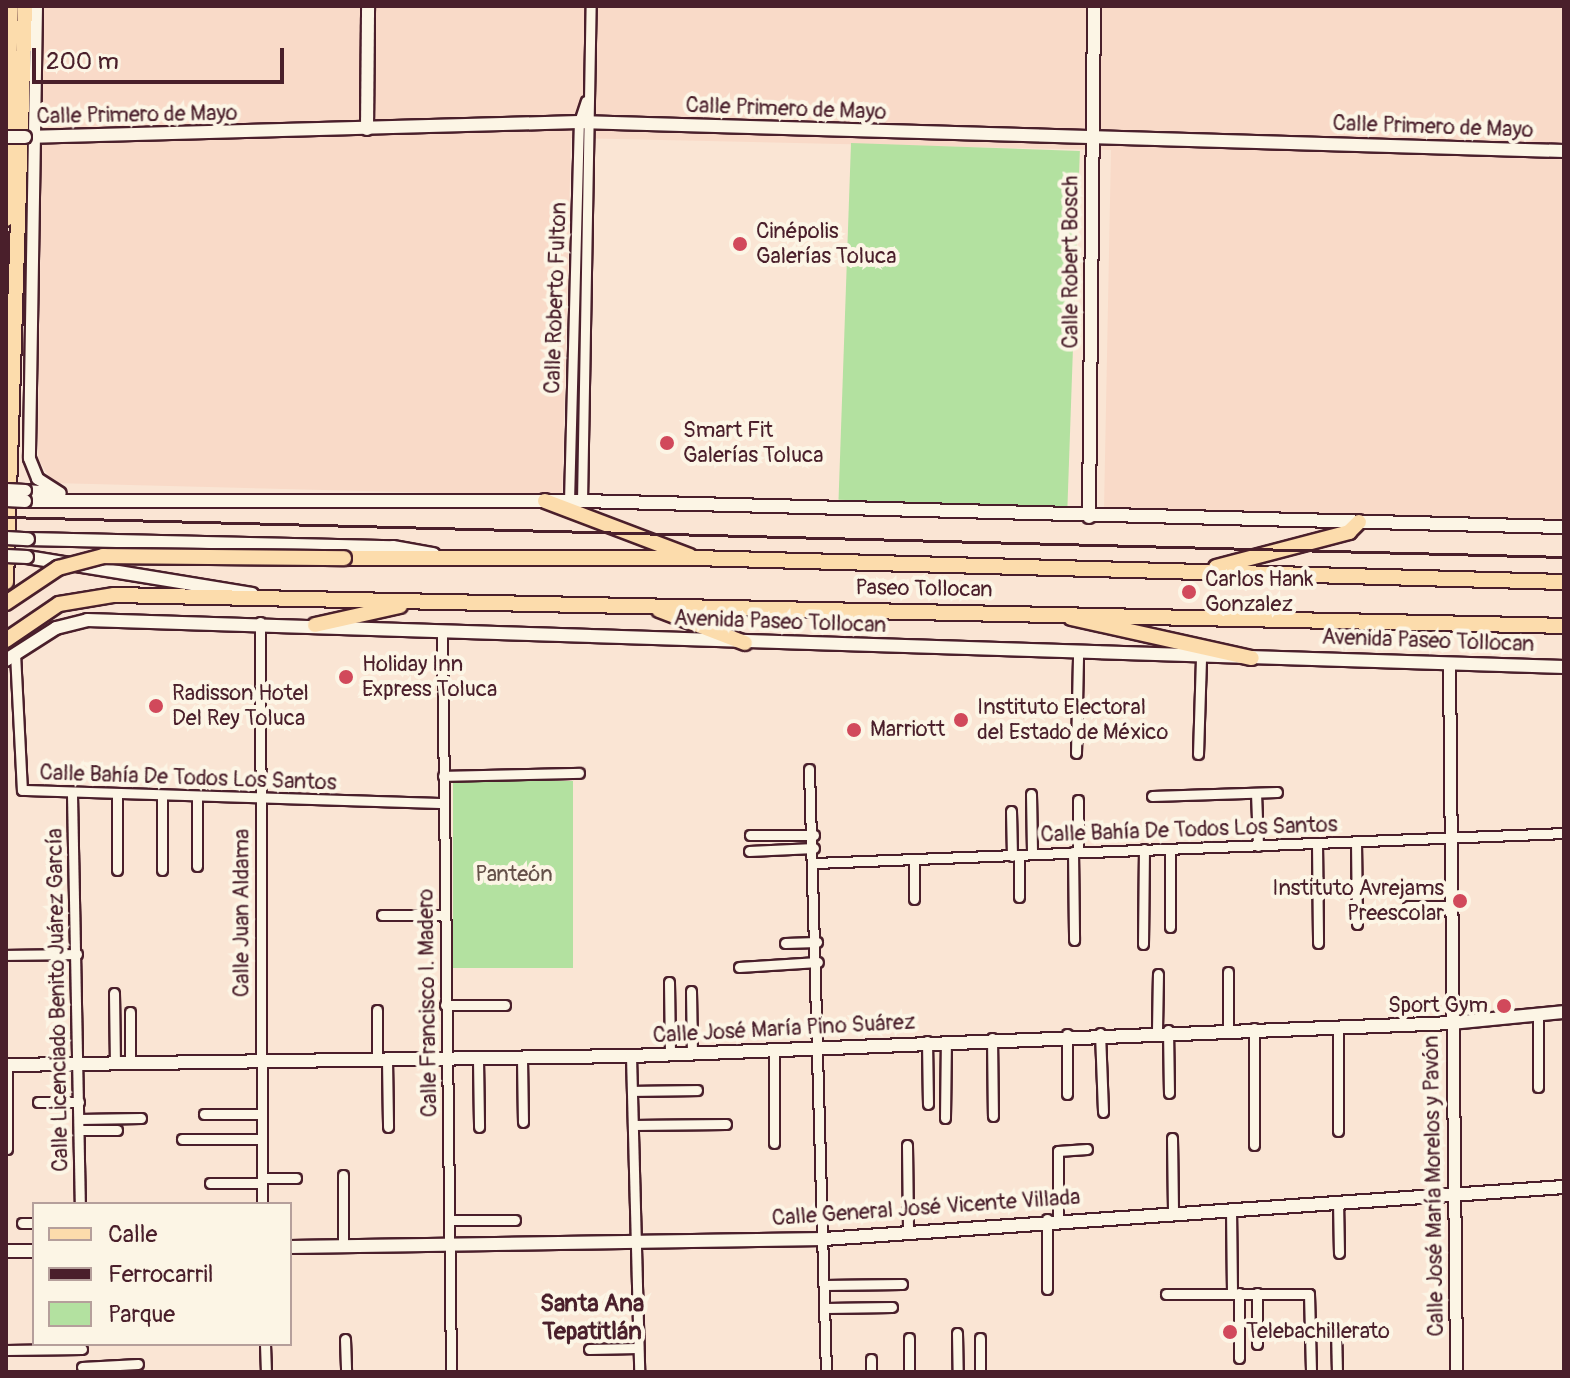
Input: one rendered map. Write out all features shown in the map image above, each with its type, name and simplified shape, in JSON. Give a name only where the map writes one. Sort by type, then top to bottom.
[{"type":"main road","points":[[6,219],[11,6]]},
{"type":"main road","points":[[6,582],[25,6]]},
{"type":"main road","points":[[367,129],[368,6]]},
{"type":"main road","name":"Calle Robert Bosch","points":[[1089,517],[1094,6]]},
{"type":"main road","name":"Calle Primero de Mayo","points":[[6,137],[585,122],[1564,151]]},
{"type":"main road","points":[[6,500],[25,495],[74,498],[575,501],[1089,517],[1564,527]]},
{"type":"main road","points":[[545,501],[694,558]]},
{"type":"main road","points":[[1193,572],[1349,532],[1359,522]]},
{"type":"main road","points":[[6,538],[393,547],[440,556]]},
{"type":"main road","points":[[6,556],[283,601]]},
{"type":"main road","points":[[6,603],[58,568],[103,556],[440,556]]},
{"type":"main road","name":"Paseo Tollocan","points":[[440,556],[694,558],[1564,582]]},
{"type":"main road","points":[[6,640],[34,616],[82,598],[283,601]]},
{"type":"main road","points":[[315,625],[423,600]]},
{"type":"main road","name":"Paseo Tollocan","points":[[283,601],[423,600],[1564,626]]},
{"type":"main road","points":[[647,606],[745,643]]},
{"type":"main road","points":[[1063,614],[1093,627],[1252,658]]},
{"type":"main road","name":"Avenida Paseo Tollocan","points":[[11,656],[56,628],[87,620],[260,622],[442,633],[1564,667]]},
{"type":"main road","name":"Calle José María Pino Suárez","points":[[6,1065],[447,1061],[670,1055],[1163,1030],[1452,1023],[1564,1012]]},
{"type":"main road","name":"Calle General José Vicente Villada","points":[[292,1247],[636,1245],[824,1239],[1053,1218],[1564,1187]]},
{"type":"main road","points":[[6,1251],[32,1251]]},
{"type":"street","points":[[36,6],[29,137],[29,458],[37,478],[74,498]]},
{"type":"street","name":"Calle Roberto Fulton","points":[[575,501],[591,6]]},
{"type":"street","points":[[6,489],[25,495],[60,493]]},
{"type":"street","name":"Calle Juan Aldama","points":[[260,622],[262,1202]]},
{"type":"street","name":"Calle Francisco I. Madero","points":[[442,633],[451,1372]]},
{"type":"street","points":[[1076,753],[1078,654]]},
{"type":"street","name":"Calle Bahía De Todos Los Santos","points":[[11,656],[19,787],[72,795],[117,797],[443,803]]},
{"type":"street","points":[[1198,754],[1201,657]]},
{"type":"street","name":"Calle José María Morelos y Pavón","points":[[1449,663],[1456,1372]]},
{"type":"street","points":[[809,769],[822,1046],[826,1372]]},
{"type":"street","points":[[443,776],[579,773]]},
{"type":"street","points":[[1152,796],[1277,792]]},
{"type":"street","points":[[1256,793],[1258,846]]},
{"type":"street","points":[[1031,794],[1032,854]]},
{"type":"street","name":"Calle Licenciado Benito Juárez García","points":[[72,795],[80,1202]]},
{"type":"street","points":[[117,797],[117,870]]},
{"type":"street","points":[[162,797],[162,870]]},
{"type":"street","points":[[197,798],[197,866]]},
{"type":"street","points":[[1074,940],[1078,800]]},
{"type":"street","points":[[1011,811],[1019,897]]},
{"type":"street","name":"Calle Bahía De Todos Los Santos","points":[[815,863],[1564,833]]},
{"type":"street","points":[[750,835],[814,835]]},
{"type":"street","points":[[1356,842],[1357,924]]},
{"type":"street","points":[[1317,843],[1318,943]]},
{"type":"street","points":[[749,851],[814,848]]},
{"type":"street","points":[[1143,944],[1144,849]]},
{"type":"street","points":[[1170,849],[1170,927]]},
{"type":"street","points":[[914,859],[914,899]]},
{"type":"street","points":[[1408,906],[1451,906]]},
{"type":"street","points":[[382,915],[444,915]]},
{"type":"street","points":[[785,943],[817,942]]},
{"type":"street","points":[[6,955],[77,954]]},
{"type":"street","points":[[739,967],[818,962]]},
{"type":"street","points":[[1228,972],[1228,1029]]},
{"type":"street","points":[[1158,974],[1169,1093]]},
{"type":"street","points":[[669,982],[670,1055]]},
{"type":"street","points":[[691,991],[692,1054]]},
{"type":"street","points":[[114,993],[115,1064]]},
{"type":"street","points":[[445,1005],[505,1005]]},
{"type":"street","points":[[377,1010],[388,1127]]},
{"type":"street","points":[[130,1012],[130,1063]]},
{"type":"street","points":[[1538,1015],[1538,1087]]},
{"type":"street","points":[[1338,1026],[1338,1131]]},
{"type":"street","points":[[1254,1028],[1254,1145]]},
{"type":"street","points":[[1100,1033],[1103,1112]]},
{"type":"street","points":[[1067,1034],[1067,1094]]},
{"type":"street","points":[[992,1038],[993,1116]]},
{"type":"street","points":[[927,1041],[928,1104]]},
{"type":"street","points":[[945,1118],[946,1041]]},
{"type":"street","points":[[774,1049],[774,1143]]},
{"type":"street","points":[[631,1056],[639,1372]]},
{"type":"street","points":[[522,1059],[523,1122]]},
{"type":"street","points":[[478,1060],[479,1127]]},
{"type":"street","points":[[6,1065],[7,1149]]},
{"type":"street","points":[[632,1091],[697,1090]]},
{"type":"street","points":[[38,1102],[79,1102]]},
{"type":"street","points":[[204,1114],[262,1114]]},
{"type":"street","points":[[79,1119],[141,1118]]},
{"type":"street","points":[[633,1125],[726,1124]]},
{"type":"street","points":[[79,1130],[117,1130]]},
{"type":"street","points":[[1172,1138],[1173,1212]]},
{"type":"street","points":[[182,1139],[262,1139]]},
{"type":"street","points":[[907,1145],[908,1230]]},
{"type":"street","points":[[1047,1289],[1058,1151],[1087,1149]]},
{"type":"street","points":[[343,1175],[343,1247]]},
{"type":"street","points":[[210,1183],[296,1178]]},
{"type":"street","points":[[1338,1201],[1339,1253]]},
{"type":"street","points":[[1231,1209],[1239,1358]]},
{"type":"street","points":[[450,1220],[515,1220]]},
{"type":"street","points":[[22,1223],[32,1223]]},
{"type":"street","points":[[825,1285],[902,1284]]},
{"type":"street","points":[[1257,1293],[1257,1344]]},
{"type":"street","points":[[1166,1294],[1309,1294],[1311,1372]]},
{"type":"street","points":[[826,1308],[892,1307]]},
{"type":"street","points":[[1336,1329],[1337,1372]]},
{"type":"street","points":[[957,1333],[958,1372]]},
{"type":"street","points":[[909,1338],[909,1372]]},
{"type":"street","points":[[980,1338],[980,1372]]},
{"type":"street","points":[[345,1339],[346,1372]]},
{"type":"street","points":[[265,1346],[266,1372]]},
{"type":"street","points":[[6,1350],[82,1347],[82,1370],[138,1364]]},
{"type":"street","points":[[589,1349],[638,1348]]},
{"type":"street","points":[[871,1359],[871,1372]]},
{"type":"shaded area","points":[[43,6],[1564,6],[1564,519],[1104,509],[1111,150],[571,138],[562,496],[53,483],[38,459]]},
{"type":"green space","points":[[851,143],[1080,151],[1067,508],[839,500]]},
{"type":"green space","name":"Panteón","points":[[453,781],[573,781],[573,968],[453,968]]},
{"type":"railway","points":[[6,517],[1564,557]]},
{"type":"place","name":"Cinépolis Galerías Toluca","points":[[740,244]]},
{"type":"place","name":"Smart Fit Galerías Toluca","points":[[667,443]]},
{"type":"place","name":"Carlos Hank Gonzalez","points":[[1189,592]]},
{"type":"place","name":"Holiday Inn Express Toluca","points":[[346,677]]},
{"type":"place","name":"Radisson Hotel Del Rey Toluca","points":[[156,706]]},
{"type":"place","name":"Instituto Electoral del Estado de México","points":[[961,720]]},
{"type":"place","name":"Marriott","points":[[854,730]]},
{"type":"place","name":"Instituto Avrejams Preescolar","points":[[1460,901]]},
{"type":"place","name":"Sport Gym","points":[[1504,1006]]},
{"type":"place","name":"Telebachillerato","points":[[1230,1332]]},
{"type":"district","name":"Santa Ana Tepatitlán","points":[[592,1318]]}]
